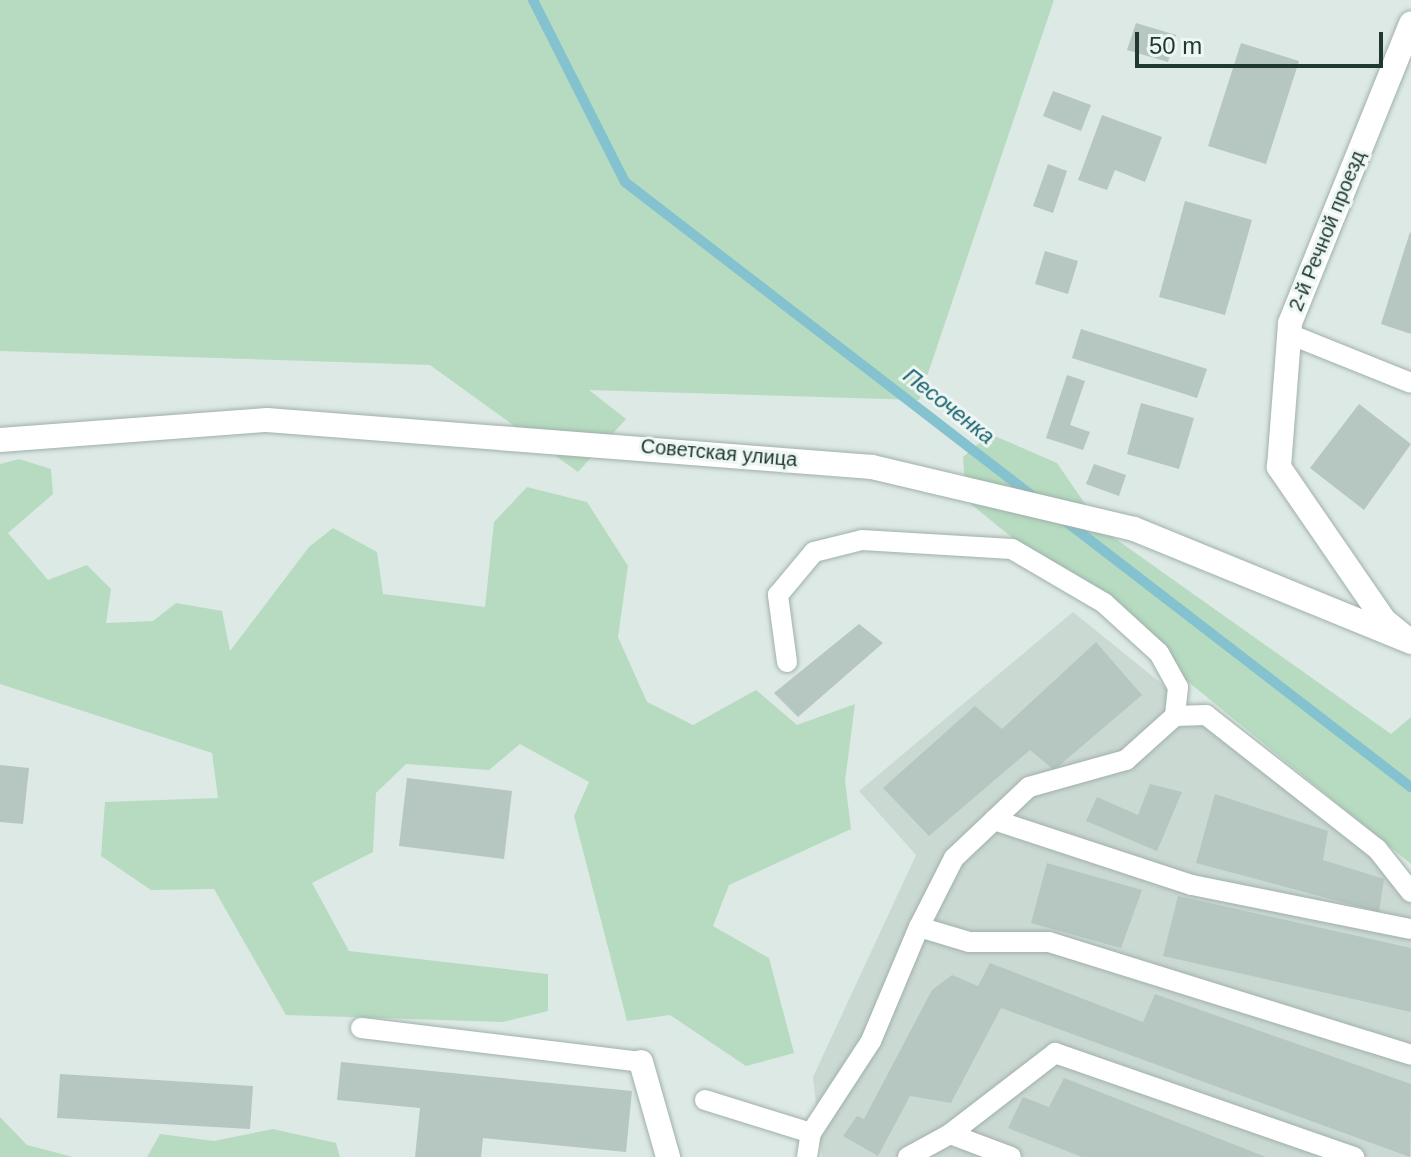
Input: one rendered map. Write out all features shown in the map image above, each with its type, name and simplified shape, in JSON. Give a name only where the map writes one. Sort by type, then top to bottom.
[{"type":"street","name":"2-й Речной проезд","points":[[1411,23],[1289,334],[1279,467],[1384,620],[1411,642]]},
{"type":"street","name":"Советская улица","points":[[0,440],[267,420],[431,428],[872,467],[1134,529],[1411,642]]},
{"type":"street","points":[[641,1062],[668,1157]]},
{"type":"lane","points":[[1289,334],[1411,383]]},
{"type":"lane","points":[[787,662],[778,595],[814,552],[862,540],[1012,549],[1104,603],[1159,653],[1178,687],[1175,716]]},
{"type":"lane","points":[[807,1157],[811,1133],[871,1041],[919,927],[954,858],[1029,787],[1126,760],[1175,716],[1206,715],[1243,739],[1377,849],[1411,892]]},
{"type":"lane","points":[[994,820],[1192,885],[1411,929]]},
{"type":"lane","points":[[919,927],[969,942],[1049,942],[1411,1055]]},
{"type":"lane","points":[[361,1028],[641,1062]]},
{"type":"lane","points":[[908,1157],[950,1134],[1055,1053],[1354,1157]]},
{"type":"lane","points":[[705,1100],[811,1133]]},
{"type":"lane","points":[[950,1134],[1011,1157]]},
{"type":"shaded area","points":[[1073,612],[1411,885],[1411,1157],[822,1157],[813,1077],[916,855],[859,791]]},
{"type":"green space","points":[[0,0],[1054,0],[919,400],[589,390],[626,419],[578,472],[430,365],[0,351]]},
{"type":"green space","points":[[990,434],[1057,463],[1103,530],[1391,734],[1411,717],[1411,864],[966,500],[963,457]]},
{"type":"green space","points":[[19,459],[51,469],[53,494],[8,533],[48,580],[87,565],[111,589],[106,623],[153,621],[176,603],[222,611],[230,651],[309,547],[333,528],[377,552],[383,594],[485,607],[494,522],[527,487],[587,502],[628,566],[618,637],[647,702],[693,725],[756,690],[797,725],[855,704],[845,781],[851,829],[729,885],[713,926],[769,958],[794,1053],[746,1066],[670,1015],[627,1021],[574,816],[589,782],[520,744],[489,770],[406,764],[376,793],[373,852],[312,883],[349,951],[548,974],[548,1011],[503,1022],[286,1015],[214,889],[151,890],[101,856],[105,802],[218,798],[212,753],[0,684],[0,464]]},
{"type":"green space","points":[[0,1117],[27,1145],[73,1157],[0,1157]]},
{"type":"green space","points":[[273,1129],[336,1143],[340,1157],[147,1157],[160,1134],[214,1141]]},
{"type":"building","points":[[1136,23],[1176,35],[1168,62],[1127,50]]},
{"type":"building","points":[[1241,43],[1299,61],[1266,164],[1208,146]]},
{"type":"building","points":[[1053,91],[1091,105],[1081,131],[1043,116]]},
{"type":"building","points":[[1102,115],[1162,137],[1145,182],[1115,170],[1107,190],[1078,180]]},
{"type":"building","points":[[1048,164],[1067,171],[1053,213],[1033,206]]},
{"type":"building","points":[[1185,201],[1252,220],[1225,315],[1159,297]]},
{"type":"building","points":[[1411,233],[1411,334],[1381,324]]},
{"type":"building","points":[[1045,251],[1078,261],[1068,294],[1035,284]]},
{"type":"building","points":[[1081,329],[1207,369],[1197,398],[1072,358]]},
{"type":"building","points":[[1067,375],[1085,381],[1070,425],[1090,432],[1083,450],[1046,438]]},
{"type":"building","points":[[1141,403],[1194,418],[1179,469],[1127,454]]},
{"type":"building","points":[[1359,404],[1411,444],[1364,510],[1310,468]]},
{"type":"building","points":[[1094,464],[1126,475],[1119,496],[1086,484]]},
{"type":"building","points":[[859,624],[883,643],[798,717],[774,693]]},
{"type":"building","points":[[1096,642],[1142,695],[1054,770],[1030,750],[929,836],[883,788],[975,706],[1002,729]]},
{"type":"building","points":[[0,765],[29,768],[23,824],[0,822]]},
{"type":"building","points":[[407,778],[512,791],[504,859],[399,846]]},
{"type":"building","points":[[1150,784],[1182,792],[1157,851],[1086,821],[1097,797],[1138,815]]},
{"type":"building","points":[[1215,794],[1328,831],[1323,860],[1384,879],[1379,912],[1196,863]]},
{"type":"building","points":[[1047,863],[1142,890],[1121,948],[1031,923]]},
{"type":"building","points":[[1178,896],[1411,948],[1411,1012],[1163,956]]},
{"type":"building","points":[[990,963],[1143,1022],[1155,994],[1411,1084],[1410,1157],[1001,1008],[951,1103],[910,1096],[878,1156],[843,1136],[857,1116],[864,1119],[932,990],[952,975],[978,986]]},
{"type":"building","points":[[341,1062],[632,1091],[626,1152],[483,1138],[481,1157],[415,1157],[420,1108],[337,1100]]},
{"type":"building","points":[[60,1074],[253,1086],[250,1129],[57,1118]]},
{"type":"building","points":[[1064,1078],[1266,1157],[1082,1157],[1008,1128],[1023,1097],[1049,1107]]},
{"type":"waterway","name":"Песоченка","points":[[533,0],[625,182],[1035,498]]},
{"type":"waterway","name":"Песоченка","points":[[1064,520],[1411,787]]}]
